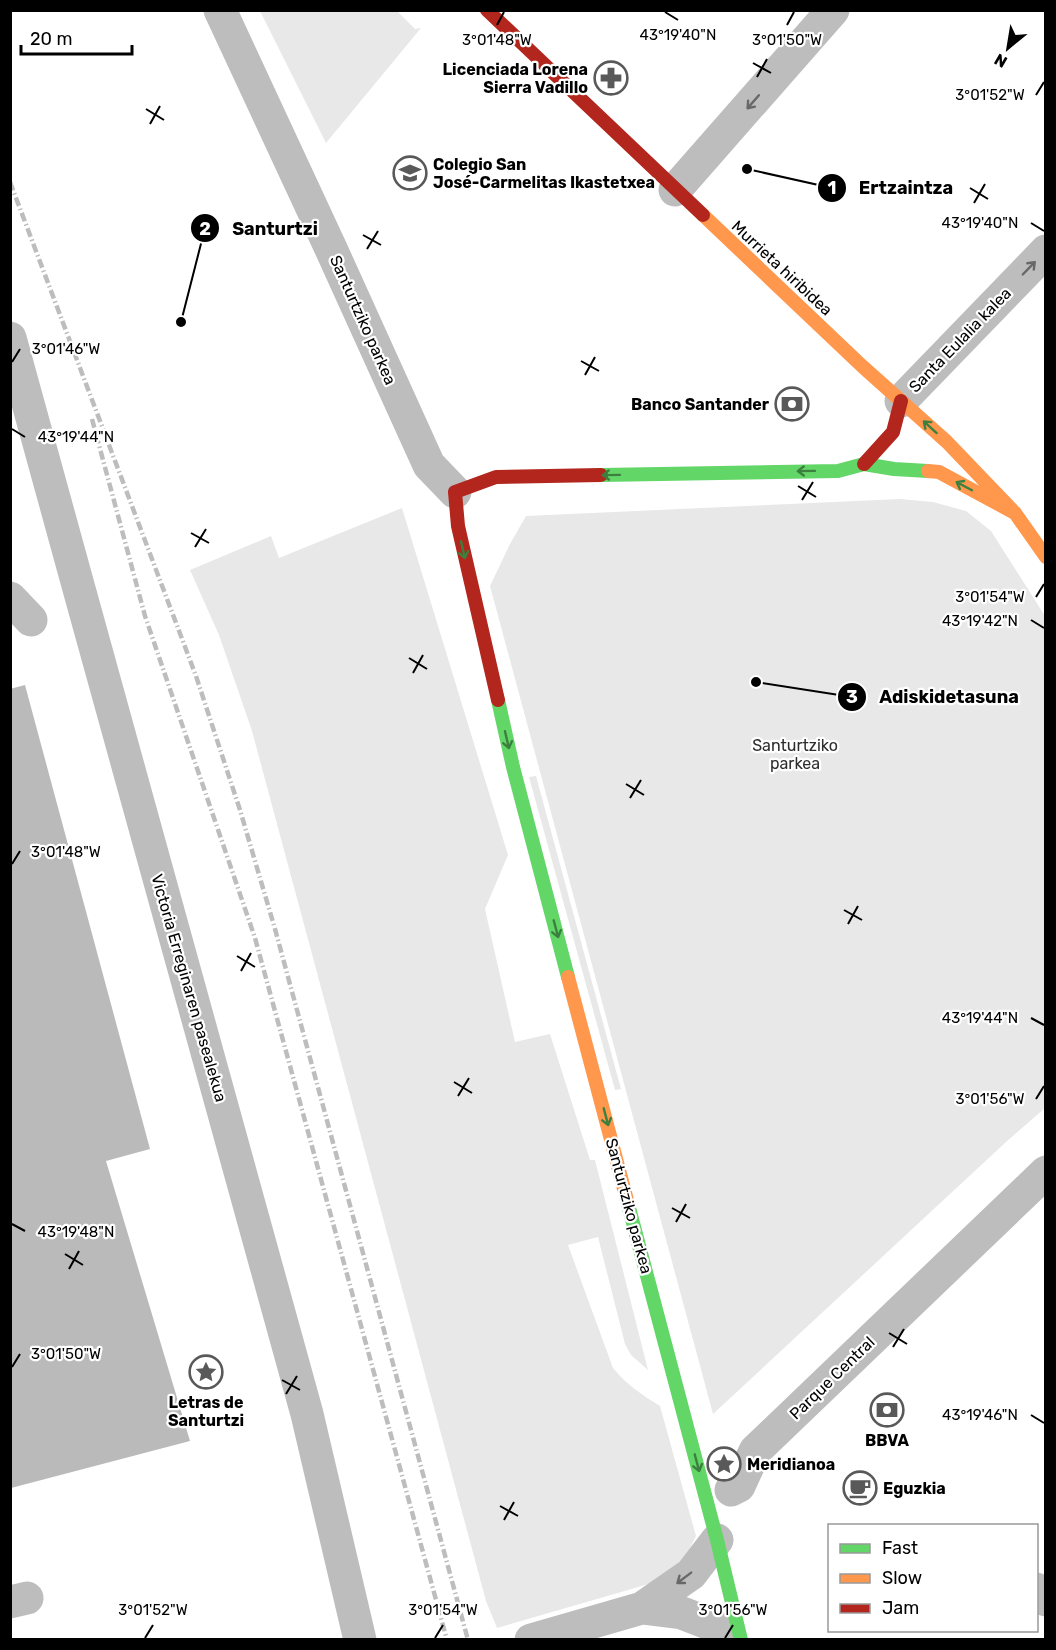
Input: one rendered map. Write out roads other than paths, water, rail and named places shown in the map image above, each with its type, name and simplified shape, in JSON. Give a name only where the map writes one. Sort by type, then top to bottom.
[{"type":"street","name":"Santurtziko parkea","points":[[220,10],[429,465],[455,492],[458,526],[513,766],[717,1540],[741,1640]]},
{"type":"street","name":"Murrieta hiribidea","points":[[487,10],[675,190],[947,442],[1016,513],[1046,557]]},
{"type":"street","points":[[675,190],[833,10]]},
{"type":"street","name":"Santa Eulalia kalea","points":[[864,464],[893,432],[901,401],[1046,251]]},
{"type":"street","name":"Victoria Erreginaren pasealekua","points":[[10,338],[307,1414],[360,1640]]},
{"type":"street","points":[[455,492],[496,477],[838,471],[864,464],[939,472],[1016,513]]},
{"type":"street","name":"Parque Central","points":[[731,1490],[739,1486],[755,1451],[1046,1172]]},
{"type":"street","points":[[531,1640],[642,1608],[691,1574],[717,1540]]},
{"type":"street","points":[[642,1608],[682,1613],[713,1625],[729,1640]]},
{"type":"railway","points":[[10,182],[196,676],[240,810],[275,929],[468,1640]]},
{"type":"railway","points":[[92,419],[145,616],[255,938],[447,1640]]},
{"type":"place","name":"Licenciada Lorena Sierra Vadillo","points":[[611,78]]},
{"type":"place","name":"Ertzaintza","points":[[747,169]]},
{"type":"place","name":"Colegio San José-Carmelitas Ikastetxea","points":[[410,173]]},
{"type":"place","name":"Santurtzi","points":[[181,322]]},
{"type":"place","name":"Banco Santander","points":[[792,404]]},
{"type":"place","name":"Adiskidetasuna","points":[[756,682]]},
{"type":"place","name":"Letras de Santurtzi","points":[[206,1372]]},
{"type":"place","name":"BBVA","points":[[887,1410]]},
{"type":"place","name":"Meridianoa","points":[[724,1464]]},
{"type":"place","name":"Eguzkia","points":[[860,1488]]}]
